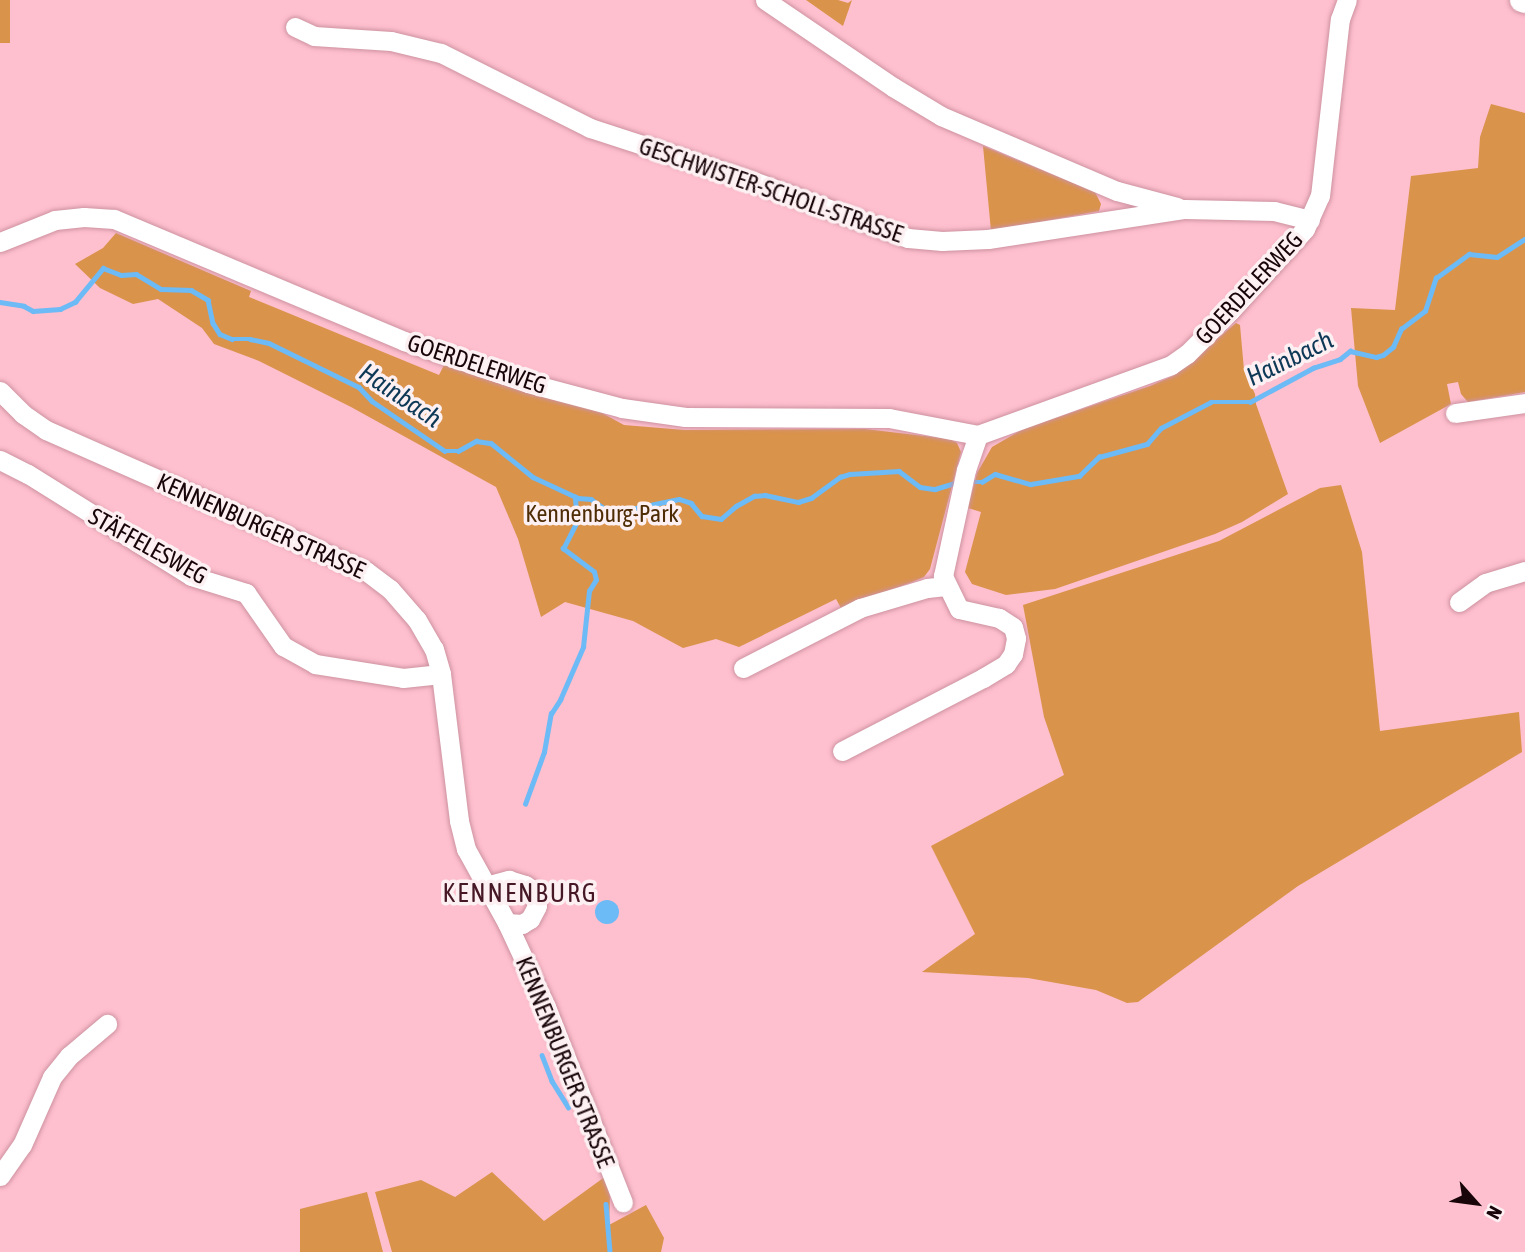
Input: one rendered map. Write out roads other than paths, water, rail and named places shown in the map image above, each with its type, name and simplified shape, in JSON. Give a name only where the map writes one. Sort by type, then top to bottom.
[{"type":"street","points":[[765,0],[941,116],[1117,191],[1185,209]]},
{"type":"street","name":"GOERDELERWEG","points":[[0,242],[55,220],[84,217],[114,219],[404,341],[528,383],[622,408],[685,417],[889,418],[978,435],[1171,365],[1187,354],[1265,275],[1310,220],[1320,196],[1340,19],[1347,0]]},
{"type":"street","name":"GESCHWISTER-SCHOLL-STRASSE","points":[[295,27],[314,36],[424,47],[456,59],[590,128],[754,181],[908,238],[942,241],[988,239],[1185,209],[1274,211],[1310,220]]},
{"type":"street","name":"KENNENBURGER STRASSE","points":[[0,391],[23,414],[46,430],[353,564],[375,577],[397,596],[417,620],[434,649],[441,674],[460,831],[466,849],[507,923],[561,1042],[623,1202]]},
{"type":"street","points":[[1455,413],[1525,403]]},
{"type":"street","points":[[842,751],[983,678],[1010,659],[1016,643],[1013,627],[999,618],[959,608],[946,586],[943,565],[966,470],[978,435]]},
{"type":"street","name":"STÄFFELESWEG","points":[[0,460],[28,474],[191,576],[246,593],[283,646],[315,664],[403,678],[441,674]]},
{"type":"street","points":[[1459,602],[1485,583],[1525,571]]},
{"type":"street","points":[[743,668],[860,608],[928,588],[946,586]]},
{"type":"street","name":"KENNENBURGER STRASSE","points":[[486,886],[509,880],[526,885],[534,891],[537,906],[530,919],[522,924],[507,923]]},
{"type":"street","points":[[0,1176],[22,1145],[52,1077],[69,1056],[107,1024]]},
{"type":"water","points":[[607,900],[615,904],[619,912],[615,920],[607,924],[599,920],[595,912],[599,904]]},
{"type":"waterway","name":"Hainbach","points":[[967,482],[982,482],[995,474],[1031,484],[1079,476],[1099,457],[1147,444],[1161,428],[1211,402],[1250,402],[1313,368],[1340,359],[1350,351],[1376,357],[1383,355],[1393,347],[1401,329],[1425,311],[1436,278],[1469,254],[1497,257],[1525,239]]},
{"type":"waterway","name":"Hainbach","points":[[0,302],[24,306],[33,311],[60,309],[75,302],[103,268],[121,275],[136,274],[161,289],[191,290],[208,300],[213,323],[220,334],[232,339],[269,343],[359,387],[372,401],[445,451],[458,451],[476,441],[491,443],[533,477],[578,498],[591,499],[611,513],[679,499],[691,503],[702,516],[721,519],[754,496],[765,495],[798,502],[811,498],[840,477],[850,474],[899,471],[920,487],[935,489],[958,482]]},
{"type":"waterway","points":[[525,804],[544,752],[551,714],[583,647],[589,591],[596,580],[594,572],[563,549],[577,522],[575,497]]},
{"type":"waterway","points":[[542,1055],[552,1081],[568,1107]]},
{"type":"waterway","points":[[606,1204],[610,1252]]},
{"type":"district","name":"KENNENBURG","points":[[520,894]]},
{"type":"park label","name":"Kennenburg-Park","points":[[602,514]]}]
